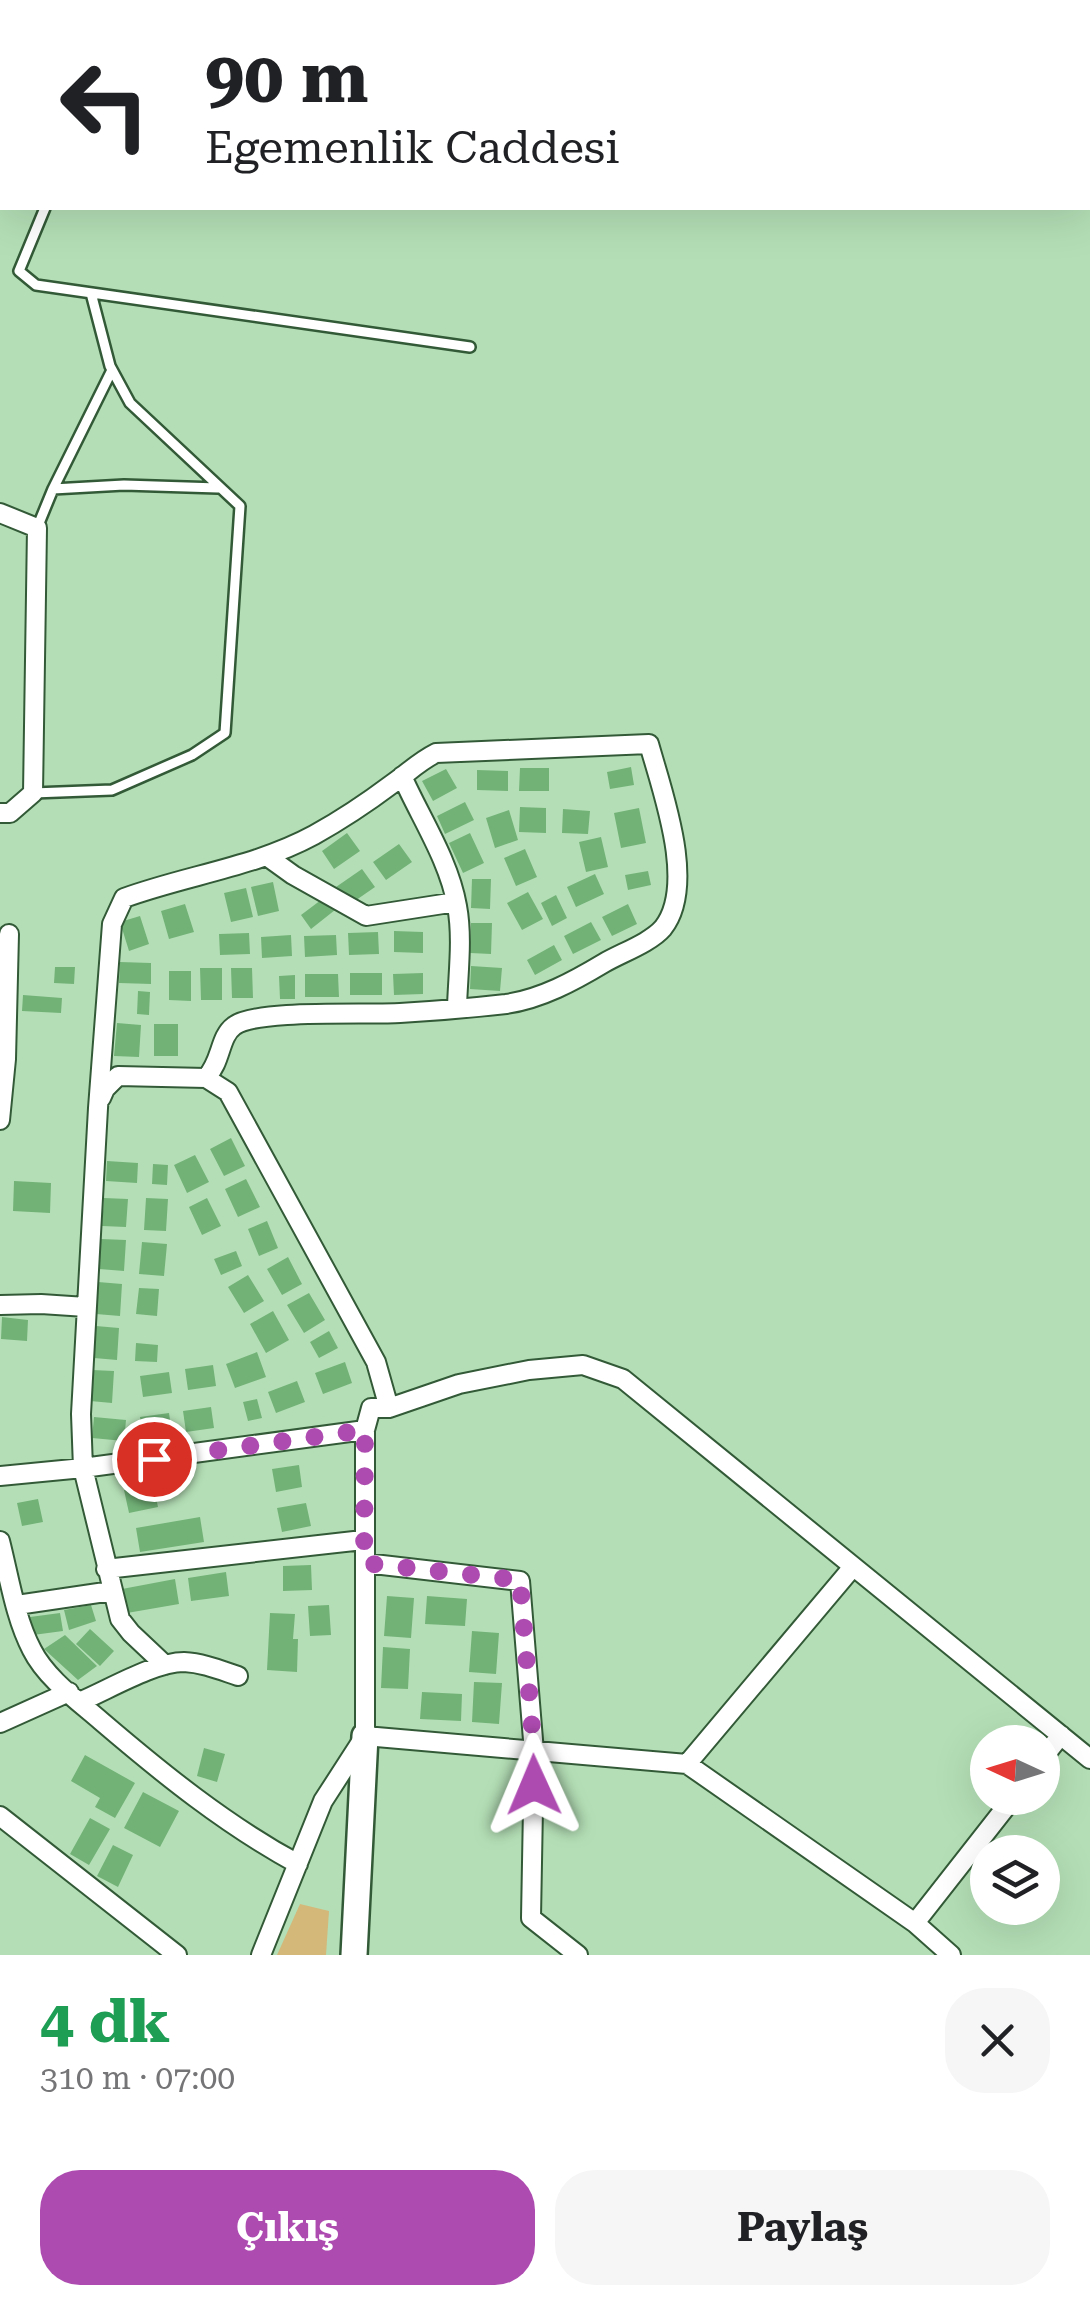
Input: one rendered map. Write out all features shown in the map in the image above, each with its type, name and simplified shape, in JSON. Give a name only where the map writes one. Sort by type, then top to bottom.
[{"type":"street","points":[[0,514],[37,528],[33,793],[10,813],[0,813]]},
{"type":"street","points":[[164,1666],[120,1618],[83,1468],[81,1414],[98,1108],[112,924],[124,898],[268,857],[316,834],[415,763],[436,753],[649,744],[666,804],[678,876],[674,908],[661,930],[584,976],[510,1003],[397,1013],[249,1019],[224,1036],[217,1066],[206,1078]]},
{"type":"street","points":[[402,776],[447,871],[456,902],[460,929],[457,1007]]},
{"type":"street","points":[[268,857],[292,875],[366,916],[456,902]]},
{"type":"street","points":[[0,1120],[6,1060],[9,934]]},
{"type":"street","points":[[98,1108],[105,1088],[118,1076],[206,1078],[228,1092],[376,1362],[389,1408]]},
{"type":"street","points":[[0,1306],[86,1307]]},
{"type":"street","points":[[354,1955],[365,1736],[365,1430],[371,1408],[389,1408],[459,1384],[529,1370],[583,1366],[623,1379],[1090,1758]]},
{"type":"street","points":[[0,1476],[365,1430]]},
{"type":"street","points":[[0,1540],[4,1572],[32,1652],[74,1697],[143,1757],[248,1836],[298,1864]]},
{"type":"street","points":[[106,1570],[363,1540]]},
{"type":"street","points":[[364,1563],[520,1580],[534,1752],[531,1918],[578,1955]]},
{"type":"street","points":[[687,1764],[852,1568]]},
{"type":"street","points":[[17,1605],[112,1590]]},
{"type":"street","points":[[0,1724],[180,1662],[238,1676]]},
{"type":"street","points":[[365,1736],[687,1764],[915,1923],[951,1955]]},
{"type":"street","points":[[261,1955],[324,1801],[365,1736]]},
{"type":"street","points":[[915,1923],[1000,1815]]},
{"type":"street","points":[[0,1816],[177,1955]]},
{"type":"lane","points":[[44,210],[18,271],[36,285],[470,347]]},
{"type":"lane","points":[[33,793],[112,790],[192,755],[225,733],[240,506],[130,403],[112,370],[91,292]]},
{"type":"lane","points":[[37,528],[112,370]]},
{"type":"lane","points":[[53,489],[124,484],[218,488]]},
{"type":"shaded area","points":[[300,1904],[329,1911],[326,1955],[277,1955]]},
{"type":"building","points":[[631,767],[634,785],[610,789],[607,772]]},
{"type":"building","points":[[520,768],[549,768],[549,791],[519,791]]},
{"type":"building","points":[[446,769],[457,788],[433,801],[422,781]]},
{"type":"building","points":[[477,770],[508,771],[508,791],[477,790]]},
{"type":"building","points":[[465,802],[474,820],[445,834],[437,816]]},
{"type":"building","points":[[520,807],[546,808],[546,833],[519,832]]},
{"type":"building","points":[[639,808],[646,843],[621,848],[614,813]]},
{"type":"building","points":[[563,809],[590,811],[588,834],[562,833]]},
{"type":"building","points":[[509,810],[518,840],[495,848],[486,818]]},
{"type":"building","points":[[347,833],[360,851],[334,869],[322,851]]},
{"type":"building","points":[[470,833],[484,863],[463,873],[449,843]]},
{"type":"building","points":[[601,837],[608,867],[586,872],[579,842]]},
{"type":"building","points":[[399,844],[412,862],[386,880],[373,862]]},
{"type":"building","points":[[525,849],[537,877],[516,886],[504,858]]},
{"type":"building","points":[[362,869],[375,887],[349,905],[336,887]]},
{"type":"building","points":[[648,871],[651,885],[628,890],[625,875]]},
{"type":"building","points":[[595,874],[604,894],[576,907],[567,887]]},
{"type":"building","points":[[472,879],[491,879],[490,909],[471,908]]},
{"type":"building","points":[[273,882],[279,911],[258,916],[251,887]]},
{"type":"building","points":[[246,888],[253,917],[231,922],[224,893]]},
{"type":"building","points":[[528,892],[543,919],[522,930],[507,903]]},
{"type":"building","points":[[556,895],[567,918],[552,926],[541,903]]},
{"type":"building","points":[[325,897],[335,910],[311,929],[301,915]]},
{"type":"building","points":[[185,904],[194,932],[169,939],[161,911]]},
{"type":"building","points":[[628,904],[637,924],[612,936],[602,917]]},
{"type":"building","points":[[140,916],[149,944],[129,951],[120,922]]},
{"type":"building","points":[[591,922],[601,940],[573,954],[564,936]]},
{"type":"building","points":[[471,923],[492,923],[491,954],[470,953]]},
{"type":"building","points":[[394,931],[423,932],[423,953],[394,952]]},
{"type":"building","points":[[378,932],[379,954],[349,955],[348,933]]},
{"type":"building","points":[[249,933],[250,954],[220,955],[219,934]]},
{"type":"building","points":[[291,935],[292,956],[262,958],[261,937]]},
{"type":"building","points":[[336,935],[337,955],[305,957],[304,936]]},
{"type":"building","points":[[554,945],[562,960],[535,975],[527,960]]},
{"type":"building","points":[[120,962],[151,963],[151,984],[119,983]]},
{"type":"building","points":[[471,966],[502,968],[500,991],[470,989]]},
{"type":"building","points":[[55,967],[75,967],[74,984],[54,983]]},
{"type":"building","points":[[200,968],[222,968],[222,1000],[201,1000]]},
{"type":"building","points":[[231,968],[252,968],[253,998],[232,998]]},
{"type":"building","points":[[169,971],[191,971],[191,1001],[169,1000]]},
{"type":"building","points":[[350,973],[382,973],[382,995],[350,995]]},
{"type":"building","points":[[423,973],[423,994],[394,995],[393,974]]},
{"type":"building","points":[[305,974],[338,974],[339,997],[305,997]]},
{"type":"building","points":[[295,975],[295,999],[280,999],[279,976]]},
{"type":"building","points":[[138,991],[150,992],[149,1015],[137,1014]]},
{"type":"building","points":[[23,995],[62,998],[61,1013],[22,1011]]},
{"type":"building","points":[[117,1023],[141,1025],[139,1057],[114,1056]]},
{"type":"building","points":[[154,1024],[178,1024],[178,1056],[154,1056]]},
{"type":"building","points":[[231,1138],[245,1166],[224,1176],[210,1149]]},
{"type":"building","points":[[195,1155],[209,1182],[187,1193],[174,1165]]},
{"type":"building","points":[[107,1161],[138,1163],[137,1183],[106,1181]]},
{"type":"building","points":[[153,1164],[168,1165],[167,1185],[152,1184]]},
{"type":"building","points":[[246,1179],[260,1207],[238,1217],[225,1189]]},
{"type":"building","points":[[14,1181],[51,1183],[50,1213],[13,1211]]},
{"type":"building","points":[[104,1198],[128,1199],[126,1227],[102,1226]]},
{"type":"building","points":[[146,1198],[168,1199],[166,1231],[144,1230]]},
{"type":"building","points":[[207,1198],[221,1226],[202,1235],[189,1207]]},
{"type":"building","points":[[267,1221],[278,1248],[259,1256],[248,1229]]},
{"type":"building","points":[[101,1239],[126,1240],[124,1271],[99,1269]]},
{"type":"building","points":[[142,1242],[167,1244],[164,1276],[139,1274]]},
{"type":"building","points":[[236,1251],[242,1266],[221,1275],[214,1259]]},
{"type":"building","points":[[288,1257],[302,1284],[282,1295],[267,1269]]},
{"type":"building","points":[[248,1275],[264,1301],[244,1313],[228,1287]]},
{"type":"building","points":[[98,1282],[122,1284],[120,1316],[96,1314]]},
{"type":"building","points":[[139,1288],[159,1289],[157,1316],[136,1314]]},
{"type":"building","points":[[309,1293],[325,1320],[304,1333],[287,1305]]},
{"type":"building","points":[[273,1311],[289,1340],[266,1353],[250,1324]]},
{"type":"building","points":[[2,1317],[28,1320],[27,1341],[1,1339]]},
{"type":"building","points":[[96,1326],[119,1328],[117,1360],[94,1358]]},
{"type":"building","points":[[329,1331],[338,1348],[319,1358],[310,1342]]},
{"type":"building","points":[[136,1343],[158,1345],[157,1362],[135,1361]]},
{"type":"building","points":[[257,1352],[266,1377],[235,1388],[226,1364]]},
{"type":"building","points":[[345,1362],[352,1383],[323,1394],[315,1373]]},
{"type":"building","points":[[213,1365],[216,1386],[188,1390],[185,1369]]},
{"type":"building","points":[[92,1370],[114,1371],[112,1403],[90,1401]]},
{"type":"building","points":[[169,1372],[172,1393],[143,1397],[140,1376]]},
{"type":"building","points":[[297,1381],[305,1402],[276,1413],[268,1392]]},
{"type":"building","points":[[257,1399],[262,1418],[248,1421],[243,1402]]},
{"type":"building","points":[[211,1407],[214,1428],[186,1432],[183,1411]]},
{"type":"building","points":[[169,1413],[172,1434],[143,1438],[140,1417]]},
{"type":"building","points":[[94,1417],[126,1420],[124,1441],[92,1438]]},
{"type":"building","points":[[299,1465],[302,1487],[276,1492],[272,1469]]},
{"type":"building","points":[[153,1483],[158,1507],[129,1513],[124,1490]]},
{"type":"building","points":[[38,1499],[43,1522],[22,1526],[17,1503]]},
{"type":"building","points":[[306,1503],[311,1526],[282,1532],[277,1508]]},
{"type":"building","points":[[200,1517],[204,1542],[140,1552],[136,1528]]},
{"type":"building","points":[[311,1565],[312,1590],[283,1591],[283,1566]]},
{"type":"building","points":[[226,1572],[229,1596],[191,1601],[188,1578]]},
{"type":"building","points":[[175,1579],[179,1604],[127,1613],[122,1589]]},
{"type":"building","points":[[387,1596],[414,1598],[411,1638],[384,1636]]},
{"type":"building","points":[[427,1596],[467,1599],[465,1626],[425,1624]]},
{"type":"building","points":[[91,1605],[96,1621],[69,1630],[64,1610]]},
{"type":"building","points":[[329,1605],[331,1635],[310,1636],[308,1606]]},
{"type":"building","points":[[60,1613],[63,1631],[33,1635],[30,1617]]},
{"type":"building","points":[[270,1613],[295,1614],[297,1672],[267,1670]]},
{"type":"building","points":[[90,1629],[114,1651],[100,1666],[76,1644]]},
{"type":"building","points":[[472,1631],[499,1633],[496,1674],[469,1672]]},
{"type":"building","points":[[65,1635],[97,1666],[78,1680],[44,1649]]},
{"type":"building","points":[[383,1647],[410,1649],[408,1689],[381,1688]]},
{"type":"building","points":[[474,1682],[502,1683],[499,1724],[472,1722]]},
{"type":"building","points":[[422,1692],[462,1694],[461,1721],[420,1719]]},
{"type":"building","points":[[204,1748],[225,1754],[217,1782],[197,1776]]},
{"type":"building","points":[[85,1755],[135,1783],[115,1818],[95,1807],[100,1798],[71,1781]]},
{"type":"building","points":[[143,1792],[179,1811],[160,1847],[124,1828]]},
{"type":"building","points":[[90,1818],[110,1829],[89,1865],[70,1854]]},
{"type":"building","points":[[113,1845],[133,1855],[118,1887],[97,1876]]},
{"type":"route","points":[[154,1459],[365,1430],[364,1563],[520,1580],[534,1785]]}]
